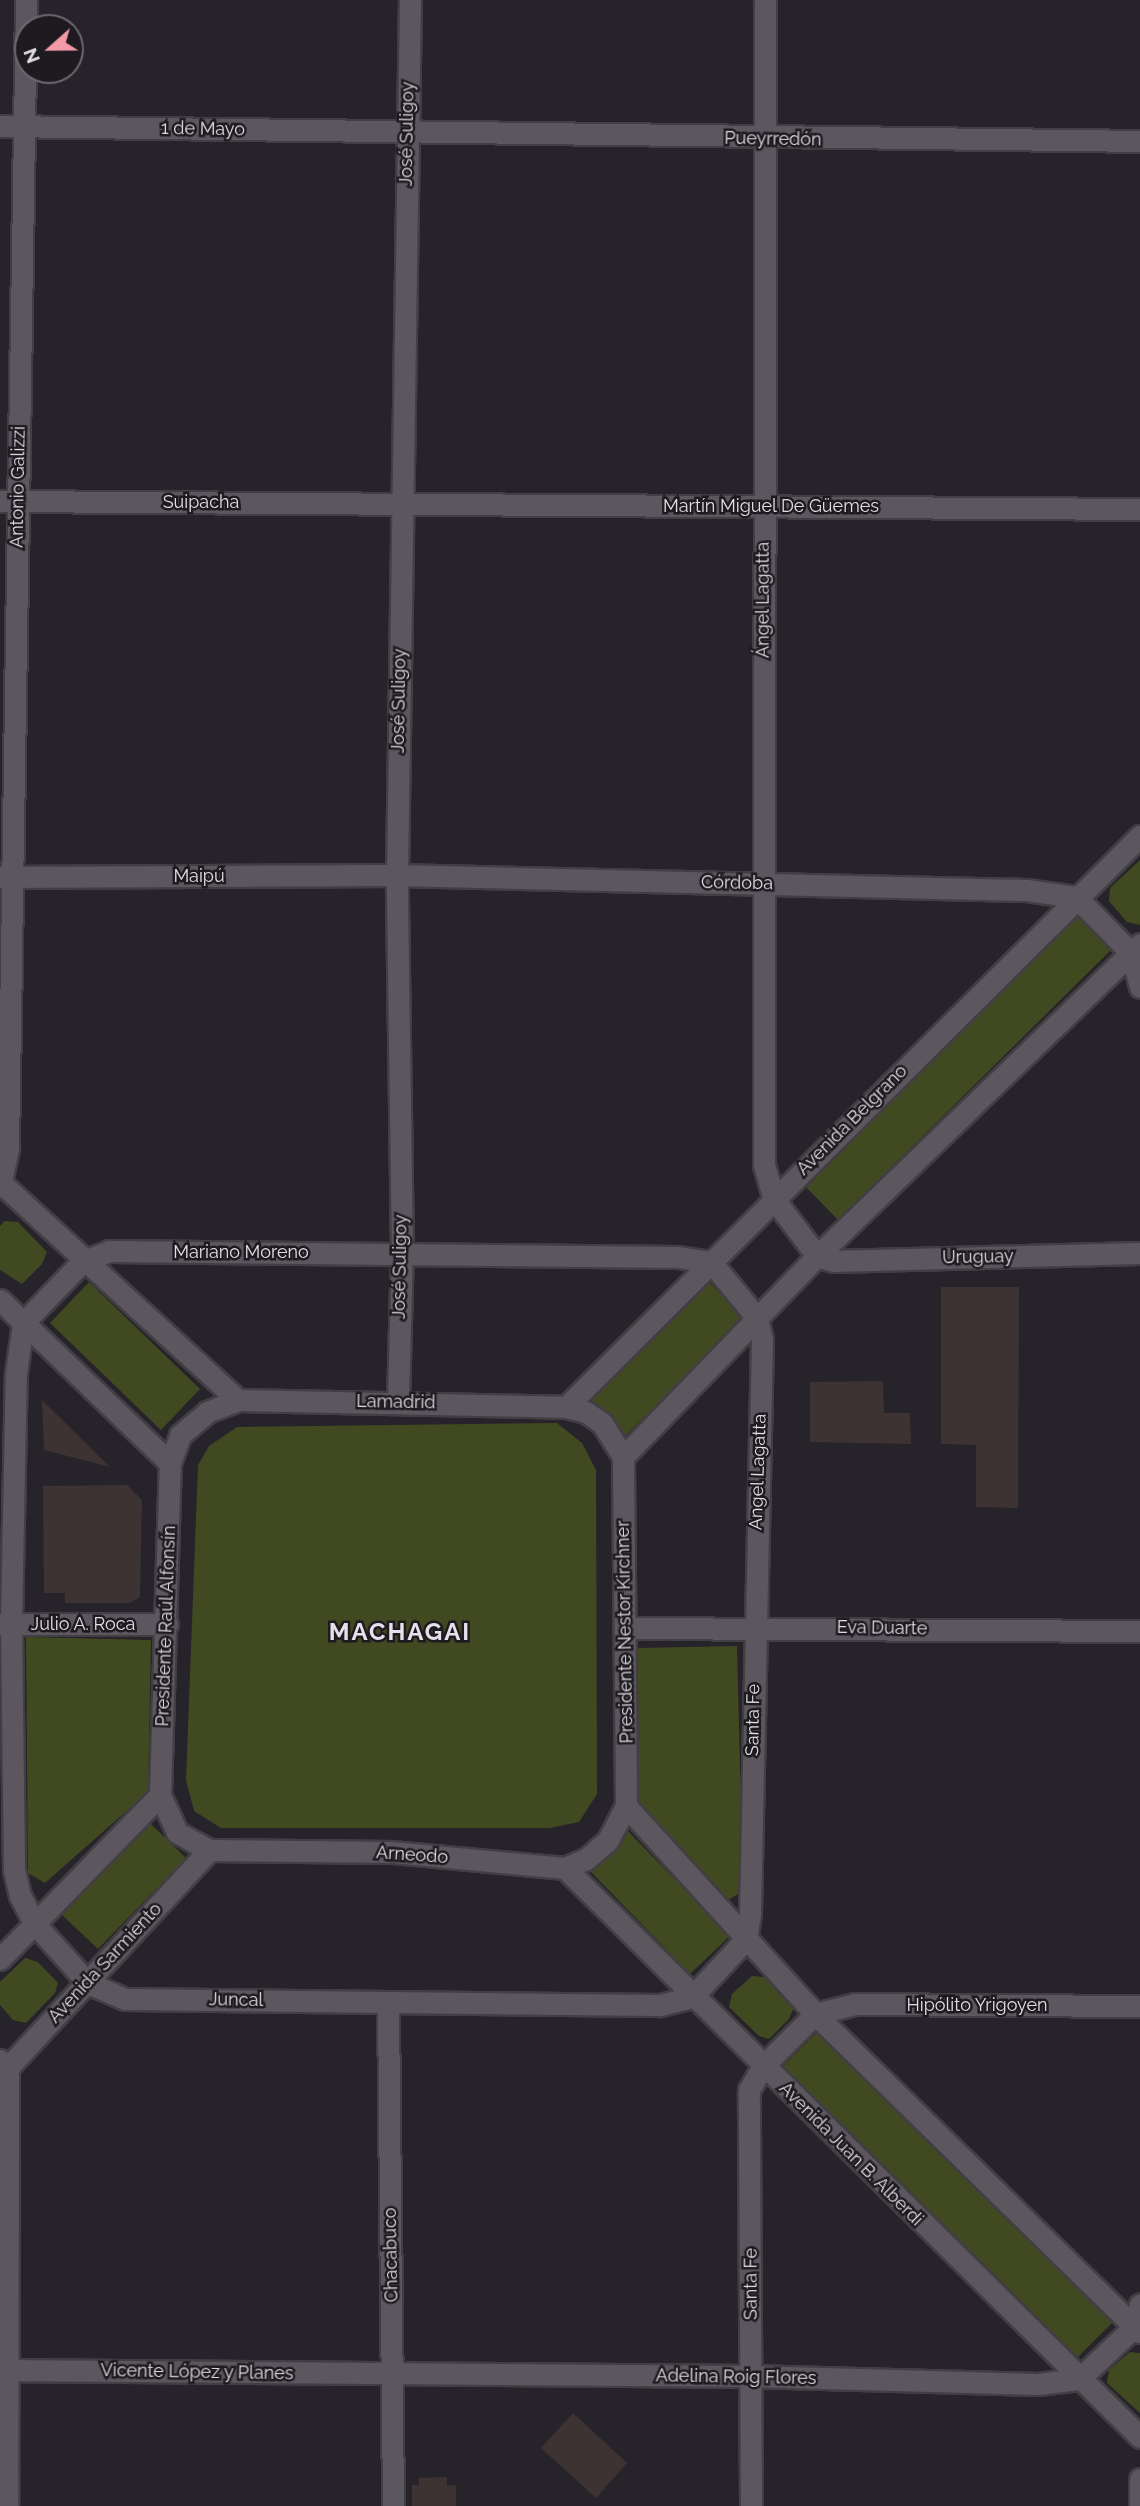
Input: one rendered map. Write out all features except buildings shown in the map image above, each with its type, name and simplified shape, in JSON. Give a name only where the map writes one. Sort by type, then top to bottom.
[{"type":"street","name":"Antonio Galizzi","points":[[1,1184],[8,1148],[6,877],[9,502],[27,127],[26,0]]},
{"type":"street","name":"José Suligoy","points":[[398,1401],[402,1253],[397,875],[410,0]]},
{"type":"street","name":"Ángel Lagatta","points":[[765,0],[764,1165],[774,1199]]},
{"type":"street","name":"1 de Mayo","points":[[0,126],[406,132]]},
{"type":"street","name":"Pueyrredón","points":[[406,132],[764,139],[1140,141]]},
{"type":"street","name":"Suipacha","points":[[9,502],[402,503]]},
{"type":"street","name":"Martín Miguel De Güemes","points":[[402,503],[1140,509]]},
{"type":"street","name":"Avenida Belgrano","points":[[566,1407],[1140,836]]},
{"type":"street","name":"Maipú","points":[[6,877],[397,875]]},
{"type":"street","name":"Córdoba","points":[[397,875],[1026,890],[1076,897]]},
{"type":"street","points":[[1076,897],[1136,948],[1140,987]]},
{"type":"street","points":[[623,1457],[817,1256],[1136,948]]},
{"type":"street","points":[[1,1184],[82,1262],[238,1400]]},
{"type":"street","points":[[774,1199],[817,1256]]},
{"type":"street","name":"Mariano Moreno","points":[[82,1262],[109,1251],[402,1253]]},
{"type":"street","points":[[402,1253],[678,1256],[711,1262],[757,1318]]},
{"type":"street","name":"Uruguay","points":[[817,1256],[833,1261],[1140,1253]]},
{"type":"street","points":[[82,1262],[23,1323],[16,1373],[6,1624],[14,1870],[20,1896],[34,1923],[88,1983]]},
{"type":"street","points":[[0,1300],[170,1463]]},
{"type":"street","name":"Angel Lagatta","points":[[754,1627],[762,1340],[757,1318]]},
{"type":"street","name":"Lamadrid","points":[[194,1424],[207,1412],[238,1400],[398,1401],[566,1407],[602,1423],[623,1457]]},
{"type":"street","name":"Presidente Raúl Alfonsín","points":[[194,1424],[180,1436],[170,1463],[160,1795],[177,1832],[209,1850]]},
{"type":"street","name":"Presidente Nestor Kirchner","points":[[565,1868],[586,1859],[607,1841],[626,1806],[623,1457]]},
{"type":"street","name":"Julio A. Roca","points":[[6,1624],[167,1624]]},
{"type":"street","name":"Santa Fe","points":[[746,1938],[750,1914],[754,1627]]},
{"type":"street","name":"Eva Duarte","points":[[625,1628],[1140,1631]]},
{"type":"street","points":[[0,1959],[160,1795]]},
{"type":"street","points":[[626,1806],[816,2014],[1137,2329]]},
{"type":"street","name":"Arneodo","points":[[209,1850],[391,1852],[565,1868]]},
{"type":"street","name":"Avenida Sarmiento","points":[[3,2068],[88,1983],[209,1850]]},
{"type":"street","name":"Avenida Juan B. Alberdi","points":[[565,1868],[692,1997],[1140,2437]]},
{"type":"street","points":[[388,2003],[659,2005],[692,1997],[746,1938]]},
{"type":"street","name":"Juncal","points":[[88,1983],[125,1998],[388,2003]]},
{"type":"street","name":"Chacabuco","points":[[388,2003],[393,2506]]},
{"type":"street","name":"Hipólito Yrigoyen","points":[[816,2014],[855,2004],[1140,2006]]},
{"type":"street","points":[[763,2066],[816,2014]]},
{"type":"street","name":"Santa Fe","points":[[751,2506],[750,2090],[763,2066]]},
{"type":"street","points":[[3,2068],[7,2506]]},
{"type":"street","points":[[1079,2379],[1137,2329],[1140,2305]]},
{"type":"street","name":"Vicente López y Planes","points":[[4,2370],[393,2374]]},
{"type":"street","name":"Adelina Roig Flores","points":[[393,2374],[751,2376],[1038,2384],[1079,2379]]},
{"type":"street","points":[[1140,2479],[1140,2506]]},
{"type":"green space","points":[[1140,860],[1140,925],[1127,922],[1109,901],[1110,888]]},
{"type":"green space","points":[[1075,913],[1111,950],[838,1220],[802,1183]]},
{"type":"green space","points":[[5,1221],[18,1222],[47,1252],[42,1264],[22,1284],[0,1270],[0,1226]]},
{"type":"green space","points":[[708,1281],[744,1318],[625,1436],[589,1400]]},
{"type":"green space","points":[[89,1282],[200,1389],[161,1430],[50,1323]]},
{"type":"green space","points":[[557,1423],[582,1443],[596,1470],[597,1794],[579,1822],[550,1828],[221,1828],[194,1811],[186,1780],[198,1465],[209,1446],[237,1427]]},
{"type":"green space","points":[[26,1637],[151,1640],[148,1792],[45,1883],[28,1873]]},
{"type":"green space","points":[[737,1646],[743,1891],[728,1900],[639,1804],[637,1648]]},
{"type":"green space","points":[[149,1822],[186,1858],[98,1949],[61,1914]]},
{"type":"green space","points":[[628,1831],[730,1936],[690,1974],[589,1870]]},
{"type":"green space","points":[[25,1958],[38,1962],[58,1983],[55,1993],[26,2023],[13,2020],[0,2005],[0,1982]]},
{"type":"green space","points":[[752,1976],[765,1977],[794,2007],[789,2019],[769,2039],[759,2036],[729,2007],[732,1994]]},
{"type":"green space","points":[[817,2032],[1112,2323],[1078,2357],[783,2066]]},
{"type":"green space","points":[[1130,2352],[1140,2353],[1140,2413],[1107,2383],[1109,2370]]},
{"type":"district","name":"MACHAGAI","points":[[400,1632]]}]
